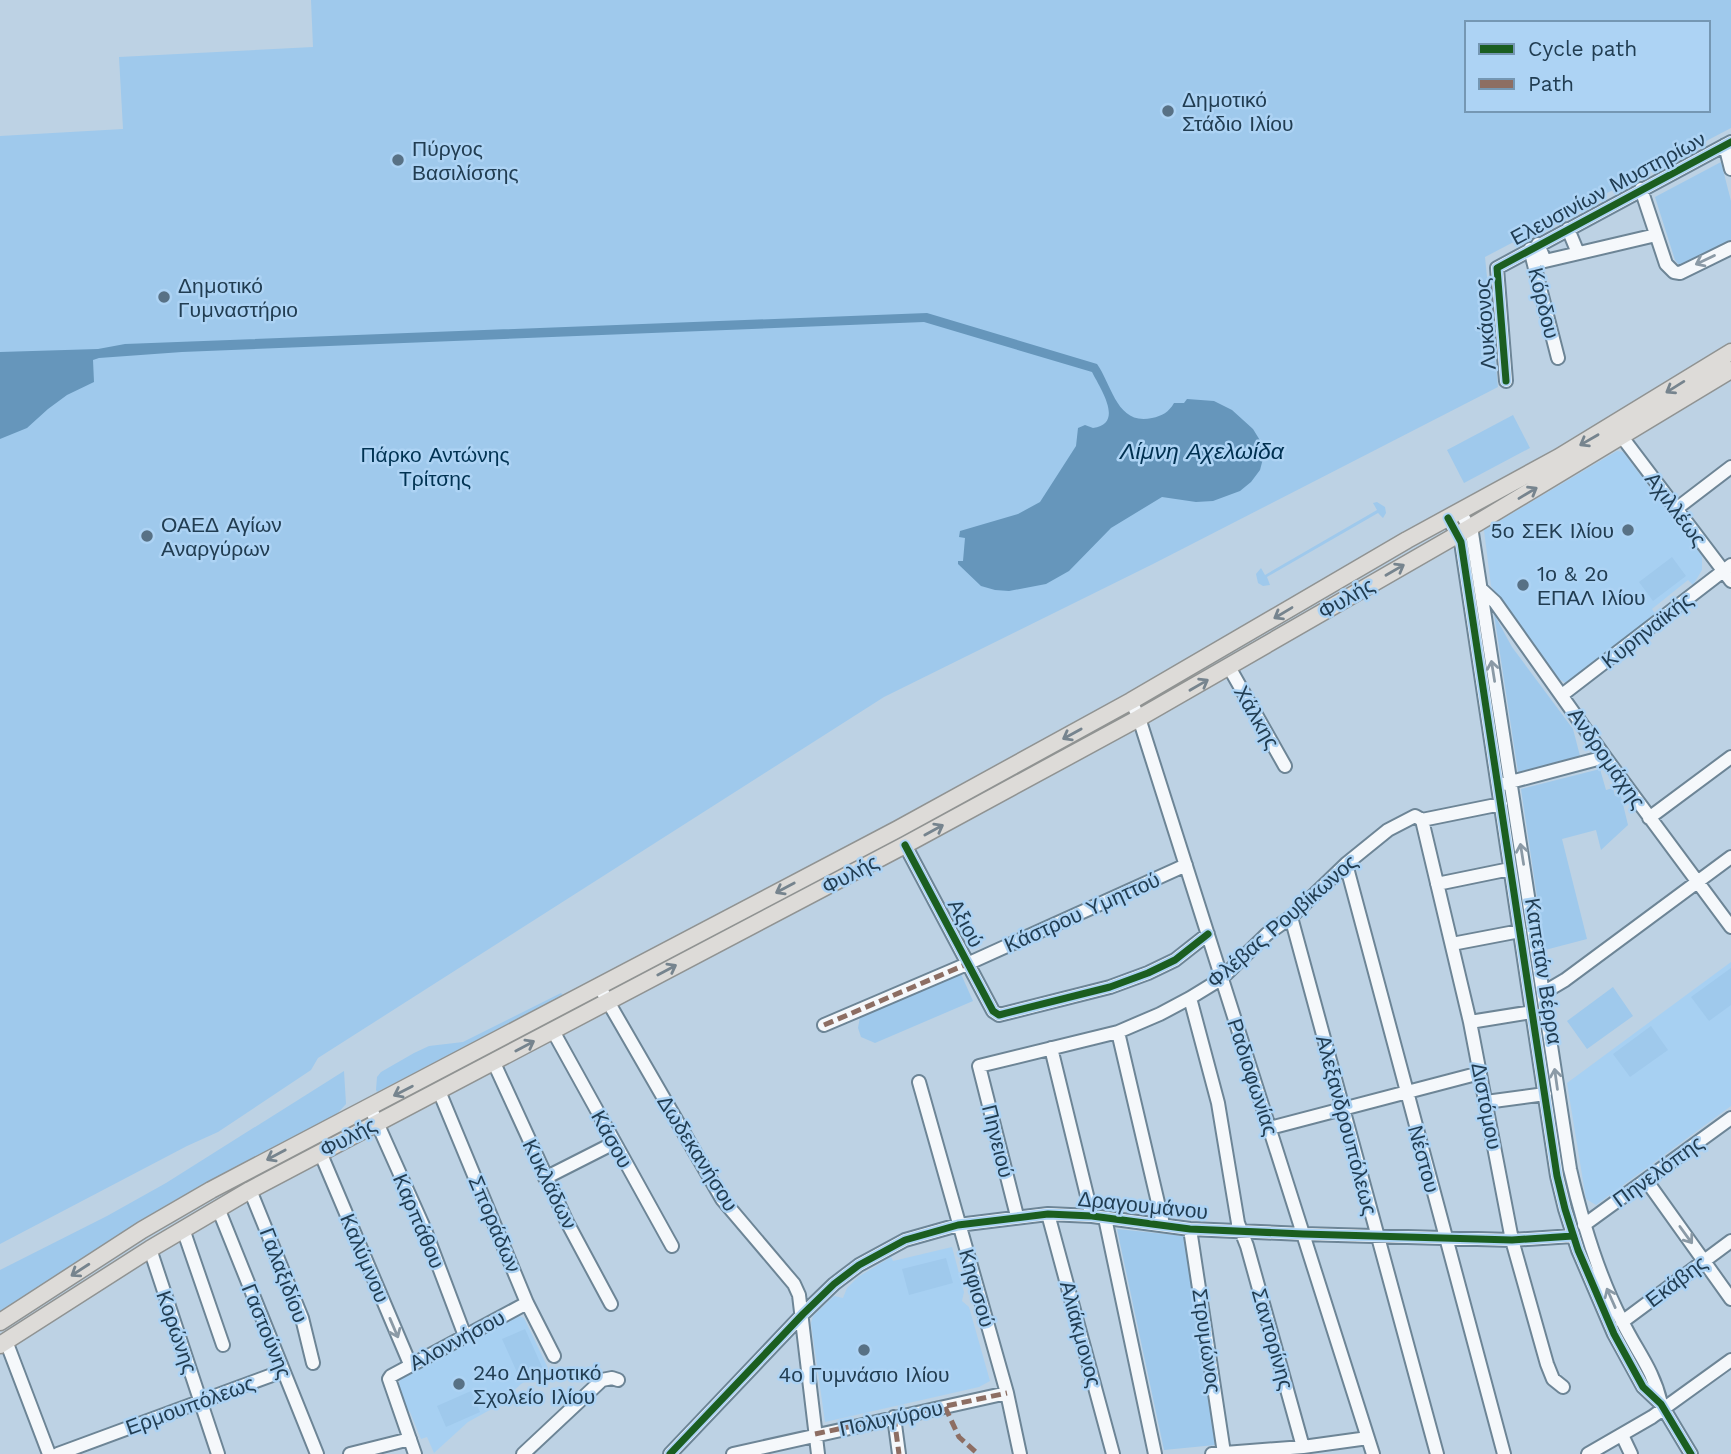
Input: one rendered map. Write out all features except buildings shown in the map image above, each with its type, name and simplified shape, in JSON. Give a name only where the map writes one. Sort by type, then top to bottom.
[{"type":"main road","name":"Φυλής","points":[[0,1322],[142,1230],[222,1184],[898,829],[1131,701],[1619,422],[1731,352]]},
{"type":"main road","name":"Φυλής","points":[[3,1343],[150,1249],[250,1190],[905,845],[1139,718],[1463,531],[1731,370]]},
{"type":"street","points":[[1728,144],[1731,169]]},
{"type":"street","name":"Ελευσινίων Μυστηρίων","points":[[1501,265],[1728,144]]},
{"type":"street","points":[[1641,189],[1666,264],[1674,272],[1680,273],[1731,248]]},
{"type":"street","name":"Ελευσινίων Μυστηρίων","points":[[1568,229],[1578,253]]},
{"type":"street","name":"Ελευσινίων Μυστηρίων","points":[[1534,246],[1545,261],[1656,235]]},
{"type":"street","name":"Κόρδου","points":[[1534,246],[1558,358]]},
{"type":"street","name":"Λυκάονος","points":[[1501,265],[1496,271],[1506,381]]},
{"type":"street","name":"Αχιλλέως","points":[[1622,437],[1728,572]]},
{"type":"street","points":[[1676,509],[1731,467]]},
{"type":"street","name":"Καπετάν Βέρρα","points":[[1454,514],[1463,531],[1461,542],[1543,993],[1570,1169],[1597,1265],[1622,1322],[1656,1379],[1662,1406]]},
{"type":"street","name":"Καπετάν Βέρρα","points":[[1463,531],[1472,533],[1498,740]]},
{"type":"street","name":"Κυρηναϊκής","points":[[1562,695],[1728,572]]},
{"type":"street","name":"Ανδρομάχης","points":[[1481,589],[1495,602],[1649,818],[1731,927]]},
{"type":"street","name":"Χάλκης","points":[[1229,667],[1285,766]]},
{"type":"street","name":"Ραδιοφωνίας","points":[[1131,701],[1139,718],[1373,1454]]},
{"type":"street","points":[[1504,784],[1605,757]]},
{"type":"street","points":[[1649,818],[1731,757]]},
{"type":"street","name":"Καπετάν Βέρρα","points":[[1504,784],[1501,804],[1510,869],[1558,1176],[1573,1236],[1614,1334],[1643,1387],[1662,1406]]},
{"type":"street","name":"Φλέβας Ρουβίκωνος","points":[[979,1066],[1118,1032],[1160,1014],[1222,979],[1266,934],[1291,917],[1346,864],[1388,830],[1415,816],[1422,820],[1501,804]]},
{"type":"street","name":"Διστόμου","points":[[1422,820],[1470,1022],[1512,1240],[1547,1364],[1553,1379],[1563,1387]]},
{"type":"street","name":"Αξιού","points":[[905,845],[967,964],[993,1011],[999,1015],[1110,987],[1148,973],[1175,960],[1208,934]]},
{"type":"street","points":[[1543,993],[1731,857]]},
{"type":"street","name":"Νέστου","points":[[1346,864],[1504,1454]]},
{"type":"street","name":"Κάστρου Υμηττού","points":[[824,1025],[1186,865]]},
{"type":"street","points":[[1437,884],[1510,869]]},
{"type":"street","name":"Αλεξανδρουπόλεως","points":[[1291,917],[1437,1454]]},
{"type":"street","points":[[1452,944],[1520,931]]},
{"type":"street","name":"Δωδεκανήσου","points":[[599,986],[705,1173],[726,1204],[794,1284],[803,1314],[818,1454]]},
{"type":"street","name":"Σαντορίνης","points":[[1190,998],[1224,1131],[1241,1231],[1303,1447]]},
{"type":"street","points":[[1470,1022],[1532,1012]]},
{"type":"street","name":"Κάσου","points":[[552,1031],[672,1246]]},
{"type":"street","points":[[1118,1032],[1163,1224]]},
{"type":"street","points":[[1051,1048],[1099,1217],[1155,1454]]},
{"type":"street","name":"Κυκλάδων","points":[[494,1063],[545,1178],[611,1304]]},
{"type":"street","name":"Πηνειού","points":[[979,1066],[1017,1216]]},
{"type":"street","points":[[1270,1128],[1480,1073]]},
{"type":"street","name":"Κηφισού","points":[[919,1082],[1007,1393],[1020,1454]]},
{"type":"street","name":"Σποράδων","points":[[439,1091],[527,1303],[554,1356]]},
{"type":"street","points":[[1486,1102],[1545,1094]]},
{"type":"street","name":"Καρπάθου","points":[[370,1107],[425,1230],[464,1336]]},
{"type":"street","name":"Πηνελόπης","points":[[1584,1225],[1731,1118]]},
{"type":"street","points":[[545,1178],[614,1143]]},
{"type":"street","name":"Καλύμνου","points":[[320,1152],[410,1364]]},
{"type":"street","points":[[1646,1180],[1731,1299]]},
{"type":"street","name":"Γαλαξιδίου","points":[[250,1190],[302,1318],[313,1363]]},
{"type":"street","name":"Γαστούνης","points":[[218,1208],[317,1454]]},
{"type":"street","name":"Δραγουμάνου","points":[[670,1454],[834,1284],[879,1253],[905,1240],[958,1225],[1048,1214],[1099,1217],[1191,1229],[1303,1234],[1512,1240],[1573,1236]]},
{"type":"street","name":"Αλιάκμονος","points":[[1048,1214],[1113,1454]]},
{"type":"street","points":[[183,1229],[223,1345]]},
{"type":"street","name":"Στρυμώνος","points":[[1191,1229],[1218,1453]]},
{"type":"street","name":"Εκάβης","points":[[1622,1322],[1731,1241]]},
{"type":"street","name":"Κορώνης","points":[[150,1249],[218,1454]]},
{"type":"street","name":"Αλοννήσου","points":[[410,1439],[389,1379],[410,1364],[527,1303]]},
{"type":"street","points":[[3,1343],[49,1454]]},
{"type":"street","points":[[1588,1454],[1622,1435],[1731,1360]]},
{"type":"street","name":"Ερμουπόλεως","points":[[58,1454],[283,1371]]},
{"type":"street","points":[[523,1454],[602,1380],[618,1380]]},
{"type":"street","name":"Πολυγύρου","points":[[733,1454],[1007,1393]]},
{"type":"street","points":[[1662,1406],[1691,1454]]},
{"type":"street","points":[[894,1417],[899,1454]]},
{"type":"street","points":[[1622,1435],[1631,1454]]},
{"type":"street","points":[[1218,1453],[1303,1447],[1368,1438]]},
{"type":"street","points":[[350,1454],[410,1439],[415,1454]]},
{"type":"shaded area","points":[[1617,451],[1623,452],[1702,556],[1702,570],[1693,585],[1688,580],[1652,609],[1657,617],[1571,682],[1566,683],[1559,679],[1491,586],[1484,530]]},
{"type":"shaded area","points":[[1731,962],[1731,1106],[1596,1205],[1586,1199],[1567,1083]]},
{"type":"shaded area","name":"4ο Γυμνάσιο Ιλίου","points":[[952,1247],[964,1292],[962,1301],[969,1307],[990,1381],[979,1387],[825,1422],[811,1323],[813,1316],[834,1296],[843,1298],[847,1288],[858,1277],[891,1257],[893,1261]]},
{"type":"shaded area","name":"24ο Δημοτικό Σχολείο Ιλίου","points":[[519,1316],[524,1318],[548,1368],[521,1384],[497,1406],[468,1422],[434,1453],[427,1437],[421,1439],[410,1412],[402,1407],[398,1393],[400,1377]]},
{"type":"green space","name":"Πάρκο Αντώνης Τρίτσης","points":[[311,0],[1731,0],[1731,128],[1485,257],[1498,387],[1153,564],[884,697],[318,1058],[311,1070],[218,1132],[0,1244],[0,136],[123,129],[119,57],[313,47]]},
{"type":"green space","points":[[1721,162],[1731,201],[1731,241],[1680,266],[1675,260],[1655,197]]},
{"type":"green space","points":[[1513,415],[1530,448],[1464,483],[1447,450]]},
{"type":"green space","points":[[1377,502],[1385,507],[1383,518],[1378,513],[1267,577],[1270,585],[1263,586],[1258,583],[1256,574],[1261,568],[1265,575],[1377,510],[1373,503]]},
{"type":"green space","points":[[1672,557],[1686,576],[1653,601],[1639,582]]},
{"type":"green space","points":[[1494,614],[1512,647],[1573,729],[1580,756],[1518,772]]},
{"type":"green space","points":[[1600,769],[1606,790],[1613,788],[1615,796],[1621,796],[1628,825],[1601,850],[1596,830],[1562,839],[1587,939],[1545,950],[1521,789]]},
{"type":"green space","points":[[1731,968],[1731,1005],[1709,1021],[1691,997]]},
{"type":"green space","points":[[961,974],[973,1001],[875,1043],[861,1037],[858,1028],[860,1017]]},
{"type":"green space","points":[[1613,987],[1633,1016],[1587,1049],[1567,1021]]},
{"type":"green space","points":[[561,993],[564,996],[377,1092],[377,1077],[381,1072],[414,1053],[429,1046],[463,1042]]},
{"type":"green space","points":[[1651,1026],[1668,1050],[1630,1077],[1613,1054]]},
{"type":"green space","points":[[344,1071],[346,1104],[336,1115],[175,1200],[0,1313],[0,1270],[166,1183]]},
{"type":"green space","points":[[1117,1229],[1184,1236],[1215,1445],[1164,1450]]},
{"type":"green space","points":[[946,1258],[953,1283],[909,1295],[902,1269]]},
{"type":"green space","points":[[525,1329],[543,1369],[520,1379],[502,1339]]},
{"type":"green space","points":[[471,1391],[480,1412],[446,1427],[437,1406]]},
{"type":"water","name":"Λίμνη Αχελωίδα","points":[[927,313],[1097,364],[1123,410],[1140,419],[1159,416],[1174,403],[1184,403],[1187,399],[1214,401],[1232,410],[1253,429],[1265,451],[1260,470],[1240,491],[1213,501],[1196,502],[1162,497],[1111,528],[1069,571],[1046,584],[1009,591],[981,586],[958,564],[958,561],[963,561],[965,538],[959,537],[960,531],[1018,514],[1040,502],[1076,446],[1078,428],[1085,425],[1093,428],[1102,425],[1109,413],[1108,404],[1092,372],[924,322],[182,352],[99,358],[93,360],[94,382],[67,395],[27,428],[0,439],[0,352],[98,349],[125,344]]},
{"type":"marked path","points":[[824,1025],[967,964]]},
{"type":"marked path","points":[[815,1434],[1007,1393]]},
{"type":"marked path","points":[[945,1407],[959,1437],[978,1454]]},
{"type":"marked path","points":[[894,1417],[899,1454]]},
{"type":"cycle path","points":[[1506,381],[1497,268],[1731,142]]},
{"type":"cycle path","points":[[1448,518],[1461,542],[1557,1176],[1565,1209],[1578,1250],[1614,1334],[1643,1387],[1661,1404],[1691,1454]]},
{"type":"cycle path","points":[[905,845],[993,1011],[999,1015],[1110,987],[1148,973],[1175,960],[1208,934]]},
{"type":"cycle path","points":[[670,1454],[834,1284],[859,1265],[905,1240],[958,1225],[1048,1214],[1092,1216],[1190,1229],[1303,1234],[1512,1240],[1573,1236]]},
{"type":"place","name":"Δημοτικό Στάδιο Ιλίου","points":[[1168,111]]},
{"type":"place","name":"Πύργος Βασιλίσσης","points":[[398,160]]},
{"type":"place","name":"Δημοτικό Γυμναστήριο","points":[[164,297]]},
{"type":"place","name":"5ο ΣΕΚ Ιλίου","points":[[1628,530]]},
{"type":"place","name":"ΟΑΕΔ Αγίων Αναργύρων","points":[[147,536]]},
{"type":"place","name":"1ο & 2ο ΕΠΑΛ Ιλίου","points":[[1523,585]]},
{"type":"place","name":"4ο Γυμνάσιο Ιλίου","points":[[864,1350]]},
{"type":"place","name":"24ο Δημοτικό Σχολείο Ιλίου","points":[[459,1384]]}]
